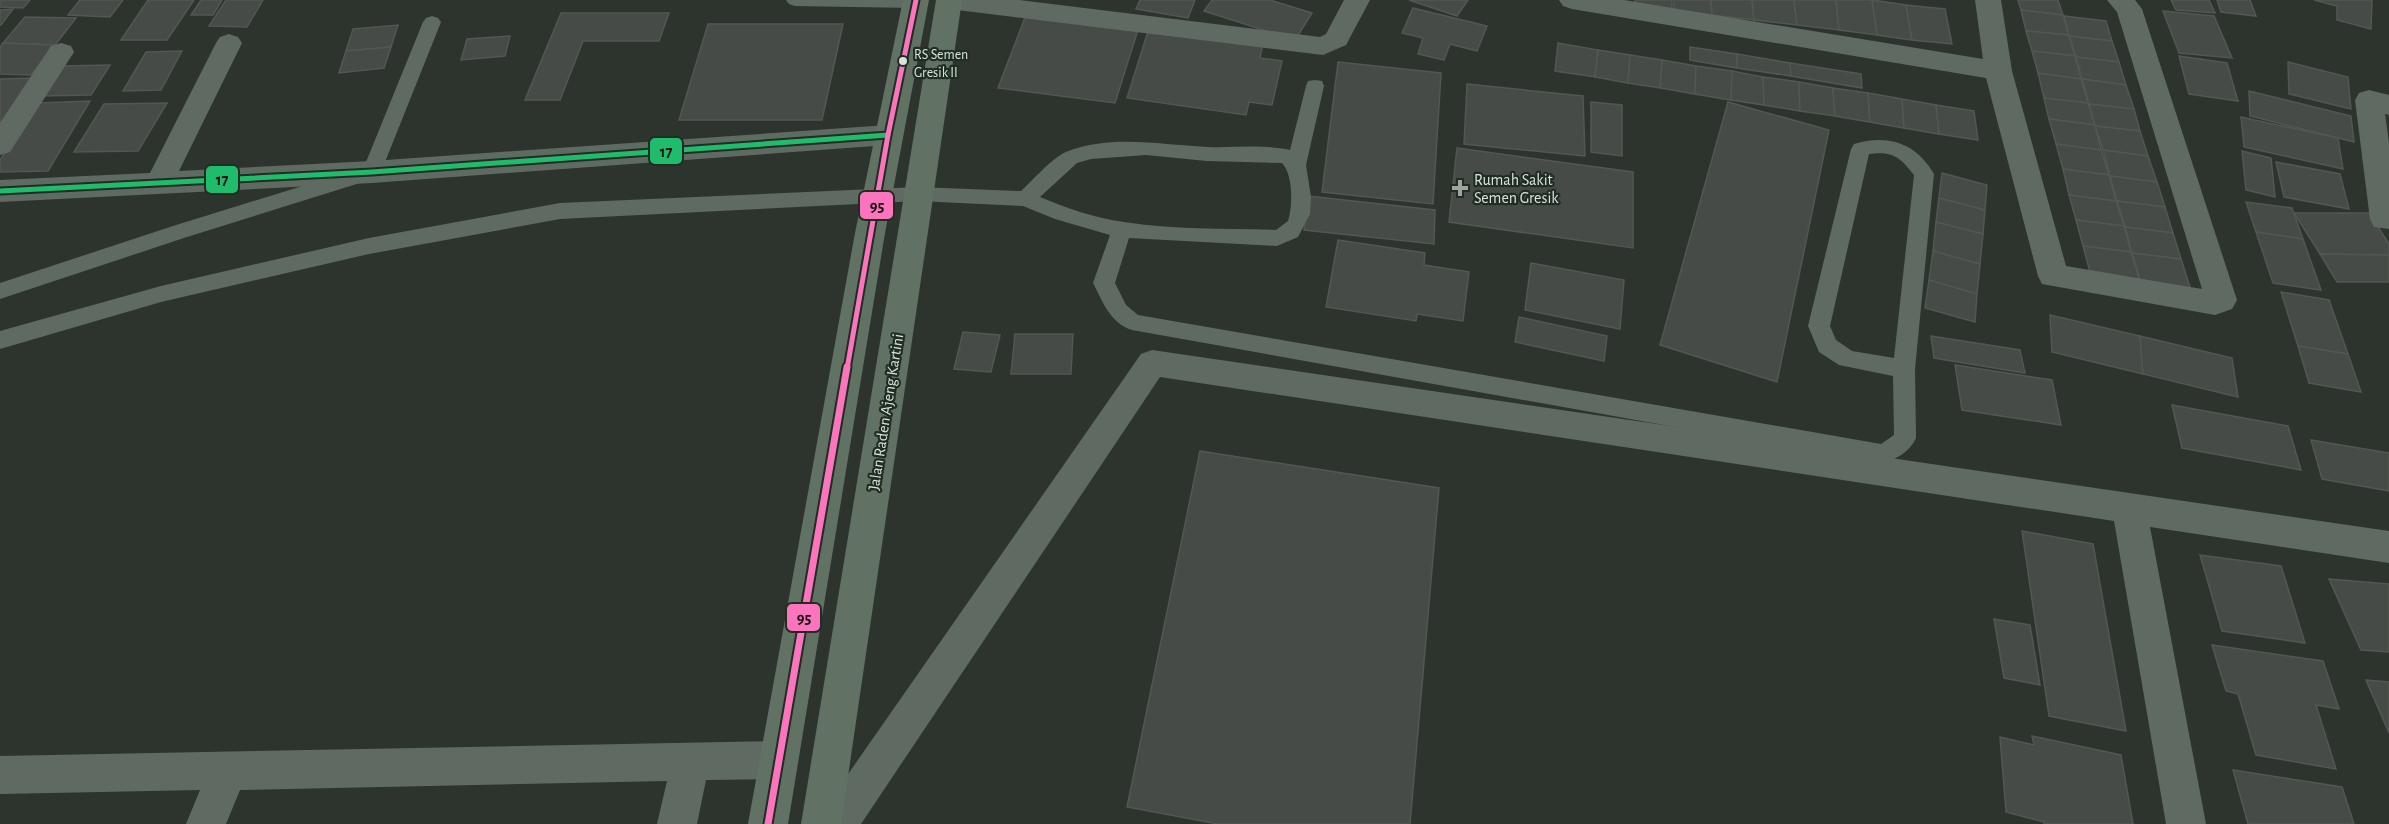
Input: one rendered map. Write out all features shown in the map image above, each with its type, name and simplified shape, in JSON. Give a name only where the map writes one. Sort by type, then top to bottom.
[{"type":"highway","name":"Jalan Raden Ajeng Kartini","points":[[821,824],[949,0]]},
{"type":"highway","points":[[768,824],[870,233],[916,1]]},
{"type":"street","points":[[949,0],[1323,46],[1337,39],[1343,23],[1357,0]]},
{"type":"street","points":[[1572,0],[1998,71]]},
{"type":"street","points":[[1988,0],[1998,71],[2053,276],[2215,303],[2221,300],[2129,9],[2120,0]]},
{"type":"street","points":[[159,183],[230,43]]},
{"type":"street","points":[[0,145],[61,52]]},
{"type":"street","points":[[2385,219],[2369,100],[2389,105]]},
{"type":"street","points":[[0,191],[372,172],[888,135]]},
{"type":"street","points":[[837,824],[1152,363],[2389,548]]},
{"type":"street","points":[[2129,508],[2186,824]]},
{"type":"street","points":[[0,775],[779,760]]},
{"type":"street","points":[[677,824],[691,762]]},
{"type":"street","points":[[206,824],[228,771]]},
{"type":"lane","points":[[795,0],[916,1]]},
{"type":"lane","points":[[0,291],[180,231],[372,172],[432,22]]},
{"type":"lane","points":[[0,340],[161,294],[369,246],[560,211],[918,194],[1025,199],[1070,217],[1122,230],[1164,234],[1277,238],[1294,230],[1300,218],[1301,205],[1296,165],[1315,86]]},
{"type":"lane","points":[[1122,230],[1104,283],[1118,311],[1132,322],[1882,454],[1897,447],[1905,438],[1904,369],[1924,174],[1910,154],[1884,144],[1861,149],[1819,326],[1827,346],[1847,358],[1904,369]]},
{"type":"lane","points":[[1025,199],[1070,158],[1091,152],[1146,148],[1207,154],[1274,154],[1288,158],[1296,165]]},
{"type":"building","points":[[0,0],[30,0],[23,8],[0,7]]},
{"type":"building","points":[[80,0],[123,0],[110,17],[68,15]]},
{"type":"building","points":[[148,0],[194,0],[167,40],[121,40]]},
{"type":"building","points":[[201,0],[222,0],[213,15],[191,15]]},
{"type":"building","points":[[226,0],[263,0],[247,27],[209,26]]},
{"type":"building","points":[[1140,0],[1195,0],[1188,18],[1136,9]]},
{"type":"building","points":[[1212,0],[1270,0],[1312,13],[1295,40],[1204,11]]},
{"type":"building","points":[[1409,0],[1468,0],[1457,16]]},
{"type":"building","points":[[1635,0],[1672,0],[1672,11],[1635,5]]},
{"type":"building","points":[[1674,0],[1711,0],[1712,15],[1674,10]]},
{"type":"building","points":[[1711,0],[1752,0],[1754,20],[1712,15]]},
{"type":"building","points":[[1752,0],[1794,0],[1797,25],[1754,20]]},
{"type":"building","points":[[1794,0],[1836,0],[1839,30],[1797,25]]},
{"type":"building","points":[[1836,0],[1872,0],[1877,35],[1839,30]]},
{"type":"building","points":[[1872,0],[1906,5],[1912,40],[1877,35]]},
{"type":"building","points":[[2018,0],[2058,0],[2063,15],[2021,10]]},
{"type":"building","points":[[2171,0],[2209,0],[2215,13],[2176,10]]},
{"type":"building","points":[[2217,0],[2250,0],[2256,16],[2221,12]]},
{"type":"building","points":[[2314,0],[2372,0],[2371,29],[2337,20],[2337,6]]},
{"type":"building","points":[[1906,5],[1945,9],[1952,44],[1912,40]]},
{"type":"building","points":[[1413,8],[1487,26],[1477,51],[1450,44],[1444,60],[1418,54],[1423,38],[1402,33]]},
{"type":"building","points":[[13,9],[1,25],[0,25],[0,10]]},
{"type":"building","points":[[2021,10],[2063,15],[2069,35],[2026,31]]},
{"type":"building","points":[[2163,11],[2214,16],[2232,58],[2179,53]]},
{"type":"building","points":[[561,13],[669,13],[659,41],[583,41],[560,100],[525,100]]},
{"type":"building","points":[[1026,15],[1138,30],[1115,103],[998,88]]},
{"type":"building","points":[[2064,16],[2106,21],[2112,41],[2069,36]]},
{"type":"building","points":[[25,17],[76,18],[55,45],[3,43]]},
{"type":"building","points":[[708,24],[843,24],[822,120],[679,120]]},
{"type":"building","points":[[398,25],[391,47],[346,51],[353,29]]},
{"type":"building","points":[[1149,28],[1263,43],[1260,58],[1282,61],[1272,105],[1249,102],[1246,115],[1127,98]]},
{"type":"building","points":[[2026,31],[2069,35],[2075,56],[2032,51]]},
{"type":"building","points":[[510,36],[505,56],[461,60],[467,39]]},
{"type":"building","points":[[2069,36],[2112,41],[2119,62],[2076,57]]},
{"type":"building","points":[[3,43],[55,45],[31,75],[0,74],[0,47]]},
{"type":"building","points":[[1558,43],[1598,50],[1595,77],[1555,71]]},
{"type":"building","points":[[391,47],[384,68],[339,73],[346,51]]},
{"type":"building","points":[[1690,47],[1737,54],[1737,68],[1690,60]]},
{"type":"building","points":[[1598,50],[1630,55],[1628,83],[1595,77]]},
{"type":"building","points":[[182,51],[161,90],[123,91],[146,52]]},
{"type":"building","points":[[2032,51],[2075,56],[2081,79],[2038,73]]},
{"type":"building","points":[[1737,54],[1790,63],[1791,76],[1737,68]]},
{"type":"building","points":[[1630,55],[1662,60],[1660,88],[1628,83]]},
{"type":"building","points":[[2179,56],[2227,63],[2238,101],[2189,94]]},
{"type":"building","points":[[2076,57],[2119,62],[2126,85],[2082,79]]},
{"type":"building","points":[[1662,60],[1696,66],[1695,94],[1660,88]]},
{"type":"building","points":[[1338,62],[1441,73],[1433,204],[1322,192]]},
{"type":"building","points":[[2288,62],[2348,77],[2351,109],[2289,94]]},
{"type":"building","points":[[1790,63],[1861,74],[1862,88],[1791,76]]},
{"type":"building","points":[[110,65],[91,95],[40,96],[60,66]]},
{"type":"building","points":[[1696,66],[1732,71],[1731,100],[1695,94]]},
{"type":"building","points":[[1732,71],[1763,77],[1764,105],[1731,100]]},
{"type":"building","points":[[2038,73],[2081,79],[2088,103],[2044,98]]},
{"type":"building","points":[[1763,77],[1799,82],[1800,111],[1764,105]]},
{"type":"building","points":[[35,78],[5,122],[0,123],[0,79]]},
{"type":"building","points":[[2082,79],[2126,85],[2134,109],[2089,104]]},
{"type":"building","points":[[1799,82],[1833,88],[1835,116],[1800,111]]},
{"type":"building","points":[[1467,84],[1583,96],[1585,156],[1464,144]]},
{"type":"building","points":[[1833,88],[1868,93],[1870,122],[1835,116]]},
{"type":"building","points":[[2249,91],[2351,116],[2354,142],[2250,116]]},
{"type":"building","points":[[1868,93],[1902,99],[1904,128],[1870,122]]},
{"type":"building","points":[[2044,98],[2088,103],[2095,125],[2049,119]]},
{"type":"building","points":[[1902,99],[1936,105],[1939,134],[1904,128]]},
{"type":"building","points":[[90,101],[48,171],[0,172],[0,160],[37,103]]},
{"type":"building","points":[[1591,102],[1622,105],[1622,156],[1591,152]]},
{"type":"building","points":[[1728,102],[1829,130],[1777,382],[1660,345]]},
{"type":"building","points":[[167,103],[138,151],[74,152],[104,104]]},
{"type":"building","points":[[2089,104],[2134,109],[2140,131],[2095,126]]},
{"type":"building","points":[[1936,105],[1974,111],[1978,140],[1939,134]]},
{"type":"building","points":[[2241,117],[2338,138],[2343,169],[2244,147]]},
{"type":"building","points":[[2049,119],[2095,125],[2101,150],[2056,144]]},
{"type":"building","points":[[2095,126],[2140,131],[2148,156],[2103,150]]},
{"type":"building","points":[[2056,144],[2101,150],[2109,175],[2063,169]]},
{"type":"building","points":[[1457,148],[1633,172],[1633,248],[1449,222]]},
{"type":"building","points":[[2103,150],[2148,156],[2157,182],[2110,176]]},
{"type":"building","points":[[2242,151],[2271,158],[2275,197],[2246,190]]},
{"type":"building","points":[[2276,162],[2340,174],[2349,209],[2284,197]]},
{"type":"building","points":[[2063,169],[2109,175],[2116,201],[2069,195]]},
{"type":"building","points":[[1942,173],[1987,185],[1985,210],[1939,198]]},
{"type":"building","points":[[2110,176],[2157,182],[2165,207],[2117,201]]},
{"type":"building","points":[[2069,195],[2116,201],[2124,226],[2076,220]]},
{"type":"building","points":[[1308,196],[1435,210],[1434,244],[1304,230]]},
{"type":"building","points":[[1939,198],[1985,210],[1983,234],[1936,222]]},
{"type":"building","points":[[2117,201],[2165,207],[2173,233],[2125,227]]},
{"type":"building","points":[[2246,202],[2292,208],[2303,239],[2256,232]]},
{"type":"building","points":[[2294,213],[2369,213],[2389,244],[2389,255],[2320,254]]},
{"type":"building","points":[[2076,220],[2124,226],[2131,252],[2083,246]]},
{"type":"building","points":[[1936,222],[1983,234],[1980,264],[1933,251]]},
{"type":"building","points":[[2125,227],[2173,233],[2181,259],[2132,253]]},
{"type":"building","points":[[2256,232],[2303,239],[2321,290],[2273,283]]},
{"type":"building","points":[[1338,240],[1425,253],[1424,265],[1469,272],[1463,321],[1417,314],[1416,321],[1326,307]]},
{"type":"building","points":[[2083,246],[2131,252],[2140,282],[2091,276]]},
{"type":"building","points":[[1933,251],[1980,264],[1977,294],[1929,280]]},
{"type":"building","points":[[2132,253],[2181,259],[2191,290],[2141,283]]},
{"type":"building","points":[[2320,254],[2389,255],[2389,282],[2337,282]]},
{"type":"building","points":[[1531,263],[1624,280],[1620,329],[1525,310]]},
{"type":"building","points":[[1929,280],[1977,294],[1975,322],[1925,308]]},
{"type":"building","points":[[2281,292],[2329,300],[2348,354],[2298,346]]},
{"type":"building","points":[[2050,315],[2140,336],[2143,374],[2052,352]]},
{"type":"building","points":[[1519,317],[1607,336],[1604,361],[1515,342]]},
{"type":"building","points":[[963,332],[1000,335],[991,372],[954,369]]},
{"type":"building","points":[[1015,334],[1073,334],[1071,374],[1011,374]]},
{"type":"building","points":[[1931,336],[2020,350],[2025,373],[1934,358]]},
{"type":"building","points":[[2140,336],[2232,358],[2238,397],[2143,374]]},
{"type":"building","points":[[2298,346],[2348,354],[2361,392],[2309,383]]},
{"type":"building","points":[[1955,365],[2052,380],[2061,425],[1962,410]]},
{"type":"building","points":[[2172,405],[2288,426],[2301,470],[2182,448]]},
{"type":"building","points":[[2311,440],[2389,453],[2389,491],[2322,479]]},
{"type":"building","points":[[1200,451],[1439,488],[1410,824],[1218,824],[1127,807]]},
{"type":"building","points":[[2022,531],[2093,544],[2126,731],[2049,716]]},
{"type":"building","points":[[2200,555],[2281,566],[2305,643],[2222,631]]},
{"type":"building","points":[[2329,579],[2389,584],[2389,652],[2361,650]]},
{"type":"building","points":[[1994,619],[2030,625],[2040,685],[2004,678]]},
{"type":"building","points":[[2212,645],[2323,661],[2339,709],[2316,705],[2336,769],[2256,755],[2238,694],[2226,691]]},
{"type":"building","points":[[2366,680],[2389,682],[2389,733]]},
{"type":"building","points":[[2032,736],[2121,755],[2133,824],[2044,824],[2044,822],[2006,812],[2000,737],[2034,745]]},
{"type":"building","points":[[2233,770],[2342,787],[2354,824],[2248,824]]},
{"type":"transit line","name":"95","points":[[768,824],[870,233],[916,0]]},
{"type":"transit line","name":"17","points":[[0,191],[372,172],[888,135]]},
{"type":"place","name":"RS Semen Gresik II","points":[[903,61]]},
{"type":"place","name":"Rumah Sakit Semen Gresik","points":[[1460,188]]}]
